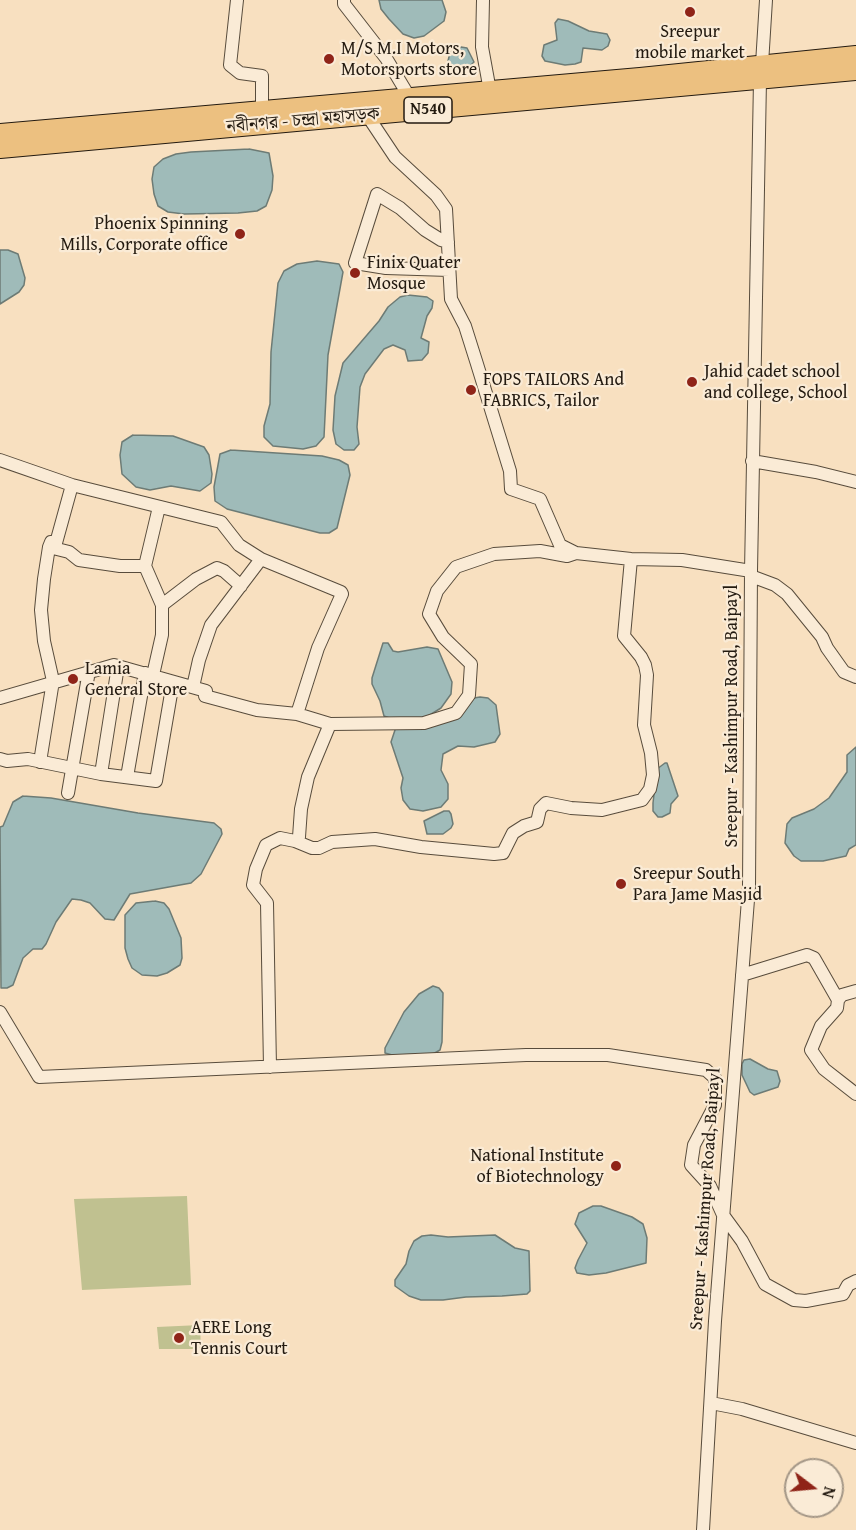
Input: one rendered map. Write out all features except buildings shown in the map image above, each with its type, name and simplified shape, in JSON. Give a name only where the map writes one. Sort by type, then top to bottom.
[{"type":"highway","name":"নবীনগর - চন্দ্রা মহাসড়ক","points":[[0,149],[367,116],[761,72],[856,55]]},
{"type":"highway","name":"নবীনগর - চন্দ্রা মহাসড়ক","points":[[0,133],[490,91],[761,72],[856,71]]},
{"type":"street","points":[[237,0],[230,65],[240,73],[262,76],[262,111]]},
{"type":"street","points":[[344,0],[344,4],[386,58],[410,98]]},
{"type":"street","points":[[483,0],[482,47],[490,91]]},
{"type":"street","name":"Sreepur - Kashimpur Road, Baipayl","points":[[703,1530],[750,840],[752,461],[761,72],[766,0]]},
{"type":"street","points":[[367,116],[395,157],[436,195],[446,209],[449,223],[451,299],[465,326],[510,471],[512,489],[540,499],[560,545],[576,553],[631,559],[682,560],[751,573],[776,585],[787,594],[822,637],[844,672],[856,677]]},
{"type":"street","points":[[448,242],[425,230],[400,208],[377,194],[355,263],[449,270]]},
{"type":"street","points":[[0,460],[72,485],[221,522],[239,544],[261,559],[341,592],[318,648],[297,714]]},
{"type":"street","points":[[752,461],[816,472],[856,482]]},
{"type":"street","points":[[40,762],[53,681],[44,641],[41,610],[49,547],[51,542],[56,543],[72,485]]},
{"type":"street","points":[[127,777],[149,674],[162,635],[162,605],[145,566],[159,507]]},
{"type":"street","points":[[49,547],[69,552],[79,560],[120,566],[145,566]]},
{"type":"street","points":[[0,698],[114,665],[206,691],[205,696],[225,703],[257,710],[297,714],[330,724],[424,723],[456,713],[469,695],[471,664],[443,637],[429,614],[437,591],[456,567],[494,554],[540,551],[567,556],[576,553]]},
{"type":"street","points":[[193,687],[211,625],[261,559]]},
{"type":"street","points":[[270,1067],[267,903],[253,885],[256,869],[266,845],[280,838],[312,848],[352,840],[375,839],[421,847],[503,853],[513,833],[537,822],[540,809],[546,802],[572,808],[602,810],[642,800],[650,789],[653,775],[651,753],[644,725],[645,665],[624,636],[631,559]]},
{"type":"street","points":[[162,605],[196,579],[217,568],[241,586]]},
{"type":"street","points":[[101,774],[118,666]]},
{"type":"street","points":[[68,793],[89,671]]},
{"type":"street","points":[[0,759],[7,761],[28,759],[101,774],[156,781],[173,682]]},
{"type":"street","points":[[295,841],[299,837],[301,809],[308,777],[330,724]]},
{"type":"street","points":[[742,975],[807,955],[814,958],[838,1000]]},
{"type":"street","points":[[856,991],[842,995],[838,1000],[837,1008],[821,1026],[811,1050],[824,1069],[856,1094]]},
{"type":"street","points":[[0,1012],[39,1077],[526,1055],[608,1055],[706,1070],[716,1078],[715,1105],[694,1145],[691,1165],[710,1186],[723,1215],[742,1241],[765,1284],[794,1300],[818,1299],[843,1294],[848,1285],[856,1281]]},
{"type":"street","points":[[711,1403],[742,1409],[856,1443]]},
{"type":"green space","points":[[187,1196],[191,1285],[82,1290],[74,1199]]},
{"type":"green space","name":"AERE Long Tennis Court","points":[[200,1325],[201,1349],[159,1349],[157,1327]]},
{"type":"water","points":[[379,0],[442,0],[446,12],[444,21],[424,36],[414,38],[403,34],[389,19],[381,9]]},
{"type":"water","points":[[558,19],[589,31],[607,34],[610,40],[608,46],[602,50],[583,48],[581,62],[575,64],[565,65],[545,61],[542,56],[544,45],[557,40],[555,23]]},
{"type":"water","points":[[461,47],[467,48],[474,62],[463,69],[450,66],[448,61],[450,53]]},
{"type":"water","points":[[249,149],[269,153],[273,176],[272,190],[266,206],[257,211],[238,213],[184,214],[168,212],[158,206],[152,179],[154,167],[163,159],[191,152]]},
{"type":"water","points":[[0,250],[18,254],[25,278],[24,285],[19,292],[0,304]]},
{"type":"water","points":[[317,261],[339,264],[343,272],[328,355],[324,437],[316,446],[303,449],[273,446],[264,437],[264,426],[270,404],[271,352],[278,283],[284,271],[297,264]]},
{"type":"water","points":[[408,295],[427,297],[433,301],[421,338],[429,342],[428,353],[422,360],[408,361],[405,350],[393,345],[384,349],[365,374],[360,387],[357,427],[359,444],[354,450],[344,450],[336,444],[333,430],[335,396],[343,363],[388,307],[400,297]]},
{"type":"water","points":[[133,435],[173,436],[204,447],[209,455],[211,483],[200,491],[171,486],[150,490],[136,487],[122,474],[120,455],[122,442]]},
{"type":"water","points":[[231,450],[322,456],[348,465],[350,475],[337,528],[329,533],[320,533],[227,509],[215,501],[214,487],[220,454]]},
{"type":"water","points":[[383,643],[388,643],[393,651],[398,652],[427,647],[438,649],[452,682],[451,694],[441,708],[425,718],[392,719],[384,716],[372,684]]},
{"type":"water","points":[[474,698],[488,698],[496,705],[500,734],[495,742],[474,747],[458,746],[443,754],[441,770],[448,784],[448,799],[441,807],[423,811],[410,809],[403,800],[401,788],[403,778],[391,742],[396,727],[429,724]]},
{"type":"water","points":[[856,747],[856,845],[849,849],[846,856],[823,861],[801,861],[794,856],[785,843],[787,824],[792,818],[814,809],[829,798],[847,772],[847,755]]},
{"type":"water","points":[[667,763],[678,796],[671,804],[670,813],[658,817],[653,811],[657,769]]},
{"type":"water","points":[[23,796],[51,798],[214,823],[221,829],[222,834],[201,874],[191,883],[130,894],[114,920],[105,919],[90,903],[72,899],[56,922],[46,944],[42,949],[33,949],[23,958],[13,985],[1,988],[0,827],[3,826],[13,802]]},
{"type":"water","points":[[444,811],[449,811],[451,814],[453,824],[451,828],[443,834],[427,834],[424,821]]},
{"type":"water","points":[[155,901],[164,903],[169,909],[181,938],[182,958],[180,965],[167,973],[157,976],[142,975],[132,968],[128,959],[125,948],[125,915],[136,903]]},
{"type":"water","points":[[433,986],[439,988],[443,993],[440,1050],[433,1054],[392,1055],[385,1053],[385,1048],[404,1012],[419,994]]},
{"type":"water","points":[[750,1059],[768,1069],[777,1071],[780,1081],[778,1087],[754,1095],[750,1092],[742,1075],[742,1064],[744,1060]]},
{"type":"water","points":[[593,1206],[601,1206],[632,1217],[643,1224],[647,1238],[646,1263],[606,1273],[589,1275],[577,1273],[575,1268],[587,1243],[575,1224],[579,1213]]},
{"type":"water","points":[[495,1235],[515,1248],[529,1251],[530,1291],[527,1294],[443,1300],[421,1300],[409,1296],[395,1286],[395,1280],[406,1264],[414,1241],[422,1236],[448,1237]]},
{"type":"place","name":"Sreepur mobile market","points":[[690,12]]},
{"type":"place","name":"M/S M.I Motors, Motorsports store","points":[[329,59]]},
{"type":"place","name":"Phoenix Spinning Mills, Corporate office","points":[[240,234]]},
{"type":"place","name":"Finix Quater Mosque","points":[[355,273]]},
{"type":"place","name":"Jahid cadet school and college, School","points":[[692,382]]},
{"type":"place","name":"FOPS TAILORS And FABRICS, Tailor","points":[[471,390]]},
{"type":"place","name":"Lamia General Store","points":[[73,679]]},
{"type":"place","name":"Sreepur South Para Jame Masjid","points":[[621,884]]},
{"type":"place","name":"National Institute of Biotechnology","points":[[616,1166]]},
{"type":"place","name":"AERE Long Tennis Court","points":[[179,1338]]}]
